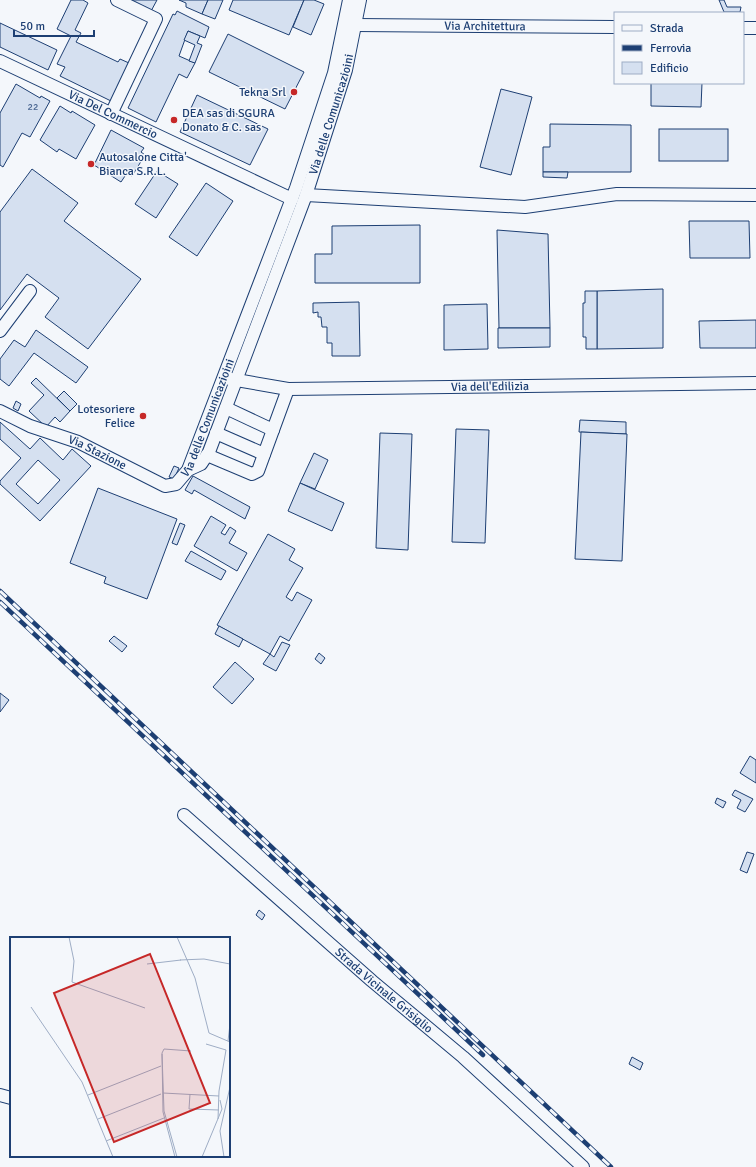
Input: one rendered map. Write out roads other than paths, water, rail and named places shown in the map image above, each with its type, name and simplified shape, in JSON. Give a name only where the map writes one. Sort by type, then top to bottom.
[{"type":"street","points":[[111,114],[156,19],[117,0]]},
{"type":"street","name":"Via delle Comunicazioini","points":[[188,470],[202,464],[226,408],[230,379],[334,73],[349,0]]},
{"type":"street","name":"Via delle Comunicazioini","points":[[188,470],[230,379],[306,195],[346,70],[360,0]]},
{"type":"street","name":"Via Architettura","points":[[356,25],[614,27]]},
{"type":"street","points":[[744,28],[756,28]]},
{"type":"street","name":"Via Del Commercio","points":[[0,61],[292,199]]},
{"type":"street","points":[[306,195],[525,207],[616,194],[756,195]]},
{"type":"street","points":[[0,331],[30,290]]},
{"type":"street","name":"Via dell'Edilizia","points":[[230,379],[288,389],[756,384]]},
{"type":"street","points":[[207,455],[252,474],[258,471],[288,389]]},
{"type":"street","points":[[226,408],[273,430]]},
{"type":"street","name":"Via Stazione","points":[[0,411],[30,426],[78,442],[165,486],[176,484],[188,470]]},
{"type":"street","points":[[216,433],[264,454]]},
{"type":"street","name":"Strada Vicinale Grisiglio","points":[[184,815],[372,981],[463,1056],[583,1167]]},
{"type":"street","points":[[0,1095],[10,1098]]},
{"type":"railway","points":[[0,591],[611,1167]]},
{"type":"railway","points":[[0,602],[483,1055]]},
{"type":"place","name":"Tekna Srl","points":[[294,92]]},
{"type":"place","name":"DEA sas di SGURA Donato & C. sas","points":[[174,120]]},
{"type":"place","name":"Autosalone Citta' Bianca S.R.L.","points":[[91,164]]},
{"type":"place","name":"Lotesoriere Felice","points":[[143,416]]}]
